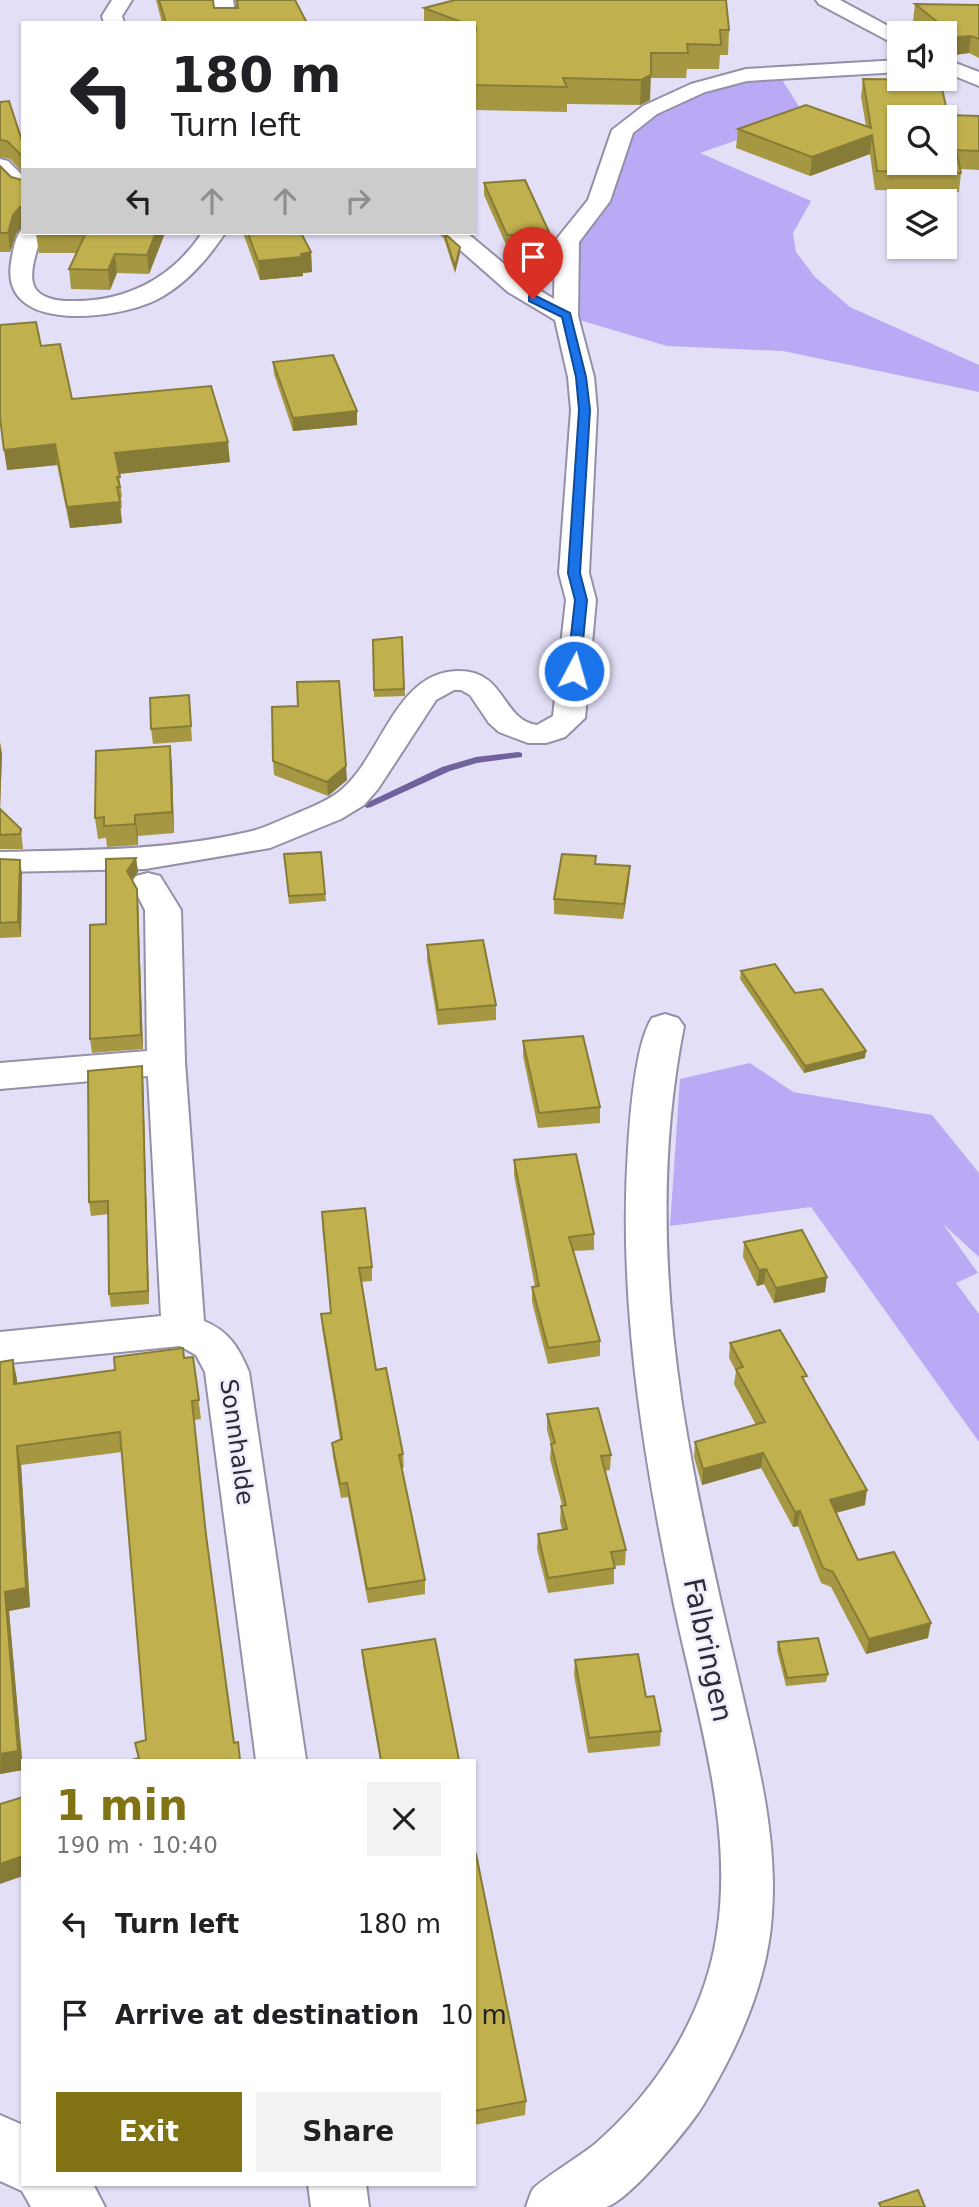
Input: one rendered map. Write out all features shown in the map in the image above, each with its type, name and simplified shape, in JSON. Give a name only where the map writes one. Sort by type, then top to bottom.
[{"type":"street","points":[[114,21],[113,16],[122,0]]},
{"type":"street","points":[[223,0],[227,21]]},
{"type":"street","points":[[826,0],[887,34]]},
{"type":"street","points":[[847,11],[857,8],[864,0]]},
{"type":"street","points":[[0,862],[145,859],[258,842],[352,798],[366,782],[425,694],[438,684],[452,679],[457,678],[476,685],[488,696],[503,720],[529,734],[546,736],[563,727],[569,718],[581,600],[574,573],[584,410],[581,377],[566,316],[567,241],[599,201],[623,130],[650,110],[698,88],[746,75],[887,67]]},
{"type":"street","points":[[957,70],[979,80]]},
{"type":"street","points":[[0,166],[21,187]]},
{"type":"street","points":[[30,235],[21,283],[25,291],[42,303],[71,309],[118,306],[149,295],[195,258],[212,235]]},
{"type":"street","points":[[455,235],[517,288],[566,316]]},
{"type":"street","points":[[0,1348],[183,1330],[166,1062],[163,910],[148,883]]},
{"type":"street","name":"Falbringen","points":[[555,2207],[629,2151],[680,2092],[706,2047],[730,1992],[746,1919],[748,1877],[745,1841],[731,1756],[667,1453],[652,1333],[647,1245],[647,1159],[655,1066],[665,1026]]},
{"type":"street","points":[[0,1076],[166,1062]]},
{"type":"street","name":"Sonnhalde","points":[[183,1330],[208,1339],[221,1353],[228,1372],[281,1759]]},
{"type":"street","points":[[0,2143],[21,2161]]},
{"type":"street","points":[[50,2186],[76,2207]]},
{"type":"street","points":[[337,2186],[340,2207]]},
{"type":"shaded area","points":[[746,75],[781,78],[805,116],[700,153],[811,201],[793,233],[796,252],[815,277],[850,307],[979,365],[979,392],[783,351],[667,346],[566,316],[567,241],[599,201],[623,130],[650,110]]},
{"type":"shaded area","points":[[750,1063],[793,1092],[932,1115],[979,1173],[979,1257],[943,1224],[978,1273],[956,1283],[979,1314],[979,1442],[811,1207],[670,1226],[680,1079]]},
{"type":"building","points":[[159,0],[213,0],[214,8],[238,8],[237,0],[295,0],[306,21],[165,21]]},
{"type":"building","points":[[455,0],[726,0],[729,30],[720,30],[721,45],[687,44],[688,53],[651,53],[651,75],[641,80],[563,78],[567,87],[476,85],[476,21],[459,21],[424,8]]},
{"type":"building","points":[[915,4],[979,5],[979,39],[971,36],[957,37],[957,21],[936,21]]},
{"type":"building","points":[[863,79],[887,79],[887,91],[943,91],[946,105],[887,105],[887,171],[877,171],[872,135],[812,157],[738,129],[806,105],[871,128]]},
{"type":"building","points":[[9,101],[21,138],[21,155],[7,141],[0,140],[0,102]]},
{"type":"building","points":[[957,115],[979,116],[979,151],[957,150]]},
{"type":"building","points":[[957,155],[961,173],[957,173]]},
{"type":"building","points":[[0,166],[11,177],[21,180],[21,208],[13,215],[8,233],[0,233]]},
{"type":"building","points":[[525,180],[549,232],[546,233],[549,240],[516,242],[513,235],[507,235],[484,183]]},
{"type":"building","points":[[85,235],[155,235],[147,255],[115,254],[108,270],[69,269]]},
{"type":"building","points":[[249,235],[302,235],[311,252],[301,254],[302,257],[258,261]]},
{"type":"building","points":[[445,235],[460,247],[455,267]]},
{"type":"building","points":[[36,322],[41,346],[60,344],[72,399],[211,386],[228,442],[115,453],[120,477],[117,477],[120,487],[117,487],[120,502],[67,507],[55,444],[4,450],[0,418],[0,325]]},
{"type":"building","points":[[333,355],[357,411],[293,418],[273,362]]},
{"type":"building","points":[[402,637],[404,689],[374,690],[373,640]]},
{"type":"building","points":[[339,681],[346,766],[327,782],[273,761],[272,707],[298,706],[297,682]]},
{"type":"building","points":[[189,695],[191,726],[151,729],[150,698]]},
{"type":"building","points":[[170,746],[172,812],[135,815],[135,824],[104,826],[104,817],[95,818],[96,751]]},
{"type":"building","points":[[0,809],[21,829],[20,834],[0,835]]},
{"type":"building","points":[[321,852],[325,894],[289,896],[284,854]]},
{"type":"building","points":[[562,854],[596,856],[595,864],[630,866],[624,904],[554,899]]},
{"type":"building","points":[[136,858],[127,871],[137,889],[141,1035],[90,1039],[90,925],[106,924],[106,859]]},
{"type":"building","points":[[0,859],[20,860],[18,922],[0,923]]},
{"type":"building","points":[[483,940],[496,1005],[438,1010],[427,945]]},
{"type":"building","points":[[775,964],[795,993],[822,989],[866,1051],[805,1066],[741,971]]},
{"type":"building","points":[[583,1036],[600,1107],[539,1113],[523,1041]]},
{"type":"building","points":[[142,1066],[148,1291],[109,1294],[108,1201],[89,1202],[88,1071]]},
{"type":"building","points":[[576,1154],[594,1234],[569,1237],[600,1341],[548,1348],[532,1287],[539,1286],[514,1160]]},
{"type":"building","points":[[365,1208],[372,1267],[359,1268],[376,1370],[386,1368],[403,1454],[399,1455],[425,1580],[367,1589],[347,1483],[340,1484],[332,1443],[342,1439],[321,1314],[331,1313],[322,1212]]},
{"type":"building","points":[[802,1230],[827,1277],[776,1288],[766,1269],[759,1270],[744,1242]]},
{"type":"building","points":[[780,1330],[807,1376],[802,1377],[867,1490],[830,1500],[858,1560],[894,1552],[931,1623],[869,1639],[833,1572],[823,1568],[800,1511],[795,1512],[763,1453],[703,1469],[695,1442],[765,1422],[736,1369],[743,1367],[730,1343]]},
{"type":"building","points":[[183,1348],[184,1358],[193,1357],[199,1400],[192,1401],[206,1535],[234,1743],[238,1742],[240,1759],[136,1759],[139,1758],[135,1743],[146,1740],[120,1432],[17,1446],[26,1588],[5,1592],[18,1751],[0,1754],[0,1362],[13,1360],[14,1384],[115,1370],[114,1357]]},
{"type":"building","points":[[598,1408],[611,1455],[601,1456],[626,1550],[611,1552],[615,1568],[548,1578],[538,1534],[567,1529],[561,1506],[566,1505],[551,1444],[555,1443],[547,1414]]},
{"type":"building","points":[[818,1638],[828,1674],[787,1678],[778,1642]]},
{"type":"building","points":[[435,1639],[459,1759],[381,1759],[362,1650]]},
{"type":"building","points":[[638,1654],[646,1697],[654,1696],[661,1731],[589,1738],[575,1660]]},
{"type":"building","points":[[21,1798],[21,1857],[0,1864],[0,1804]]},
{"type":"building","points":[[476,1854],[526,2101],[476,2111]]},
{"type":"building","points":[[918,2190],[925,2207],[881,2207],[879,2203]]},
{"type":"waterway","points":[[367,805],[446,769],[476,760],[518,755]]},
{"type":"route","points":[[533,299],[566,316],[581,377],[584,410],[574,573],[581,600],[574,671]]}]
